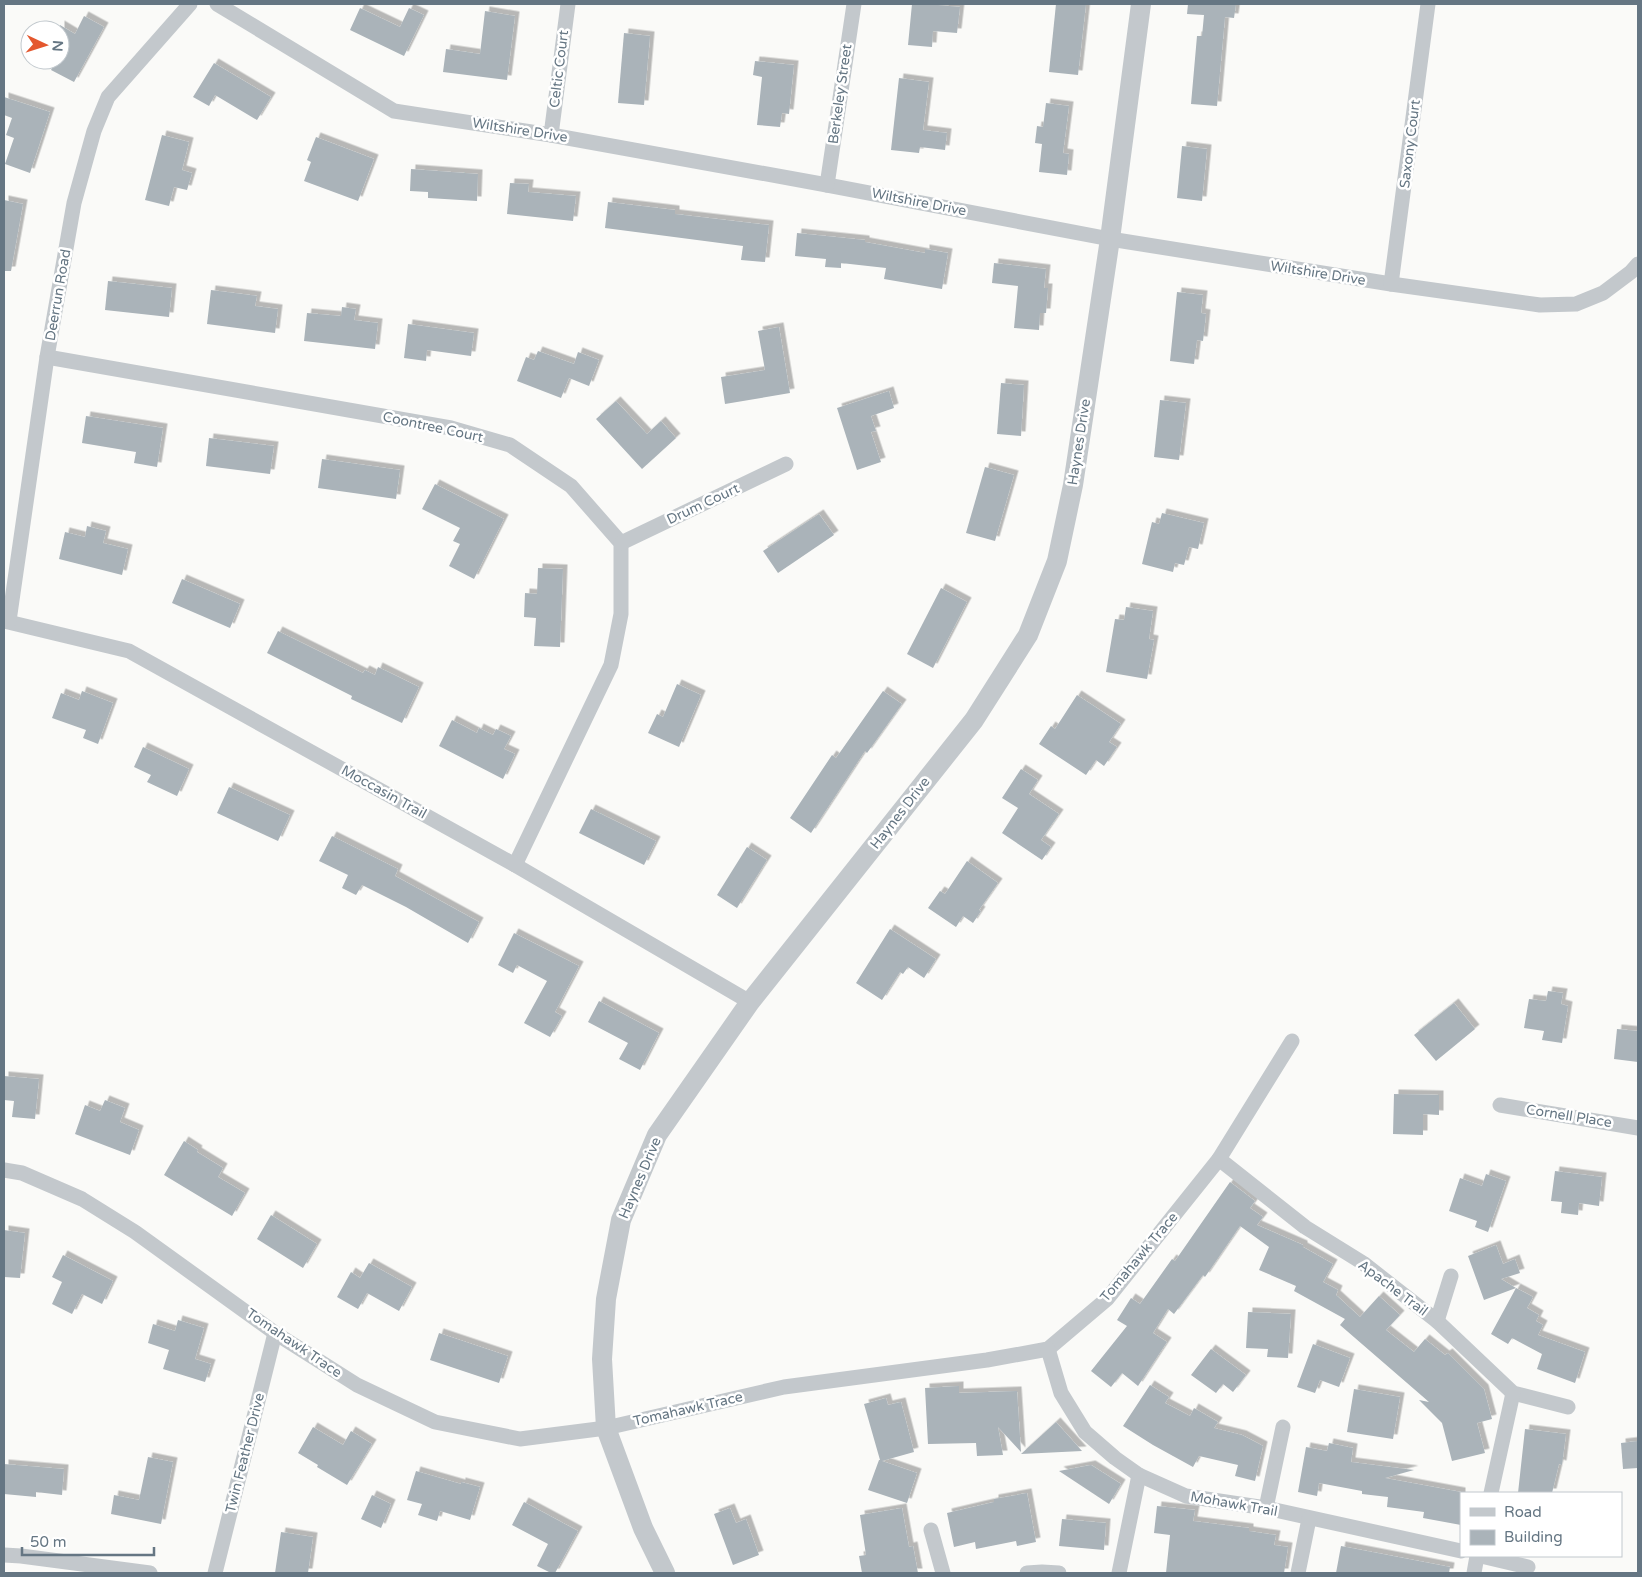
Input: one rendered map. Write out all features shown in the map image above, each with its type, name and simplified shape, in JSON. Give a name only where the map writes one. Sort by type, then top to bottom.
[{"type":"street","name":"Deerrun Road","points":[[7,621],[47,357],[74,203],[94,131],[108,97],[190,4]]},
{"type":"street","name":"Wiltshire Drive","points":[[217,4],[394,111],[551,134],[1110,239],[1391,284],[1540,305],[1576,304],[1603,293],[1631,272],[1638,264]]},
{"type":"street","name":"Celtic Court","points":[[551,134],[568,4]]},
{"type":"street","name":"Berkeley Street","points":[[827,185],[854,4]]},
{"type":"street","name":"Haynes Drive","points":[[665,1573],[643,1528],[606,1428],[602,1359],[606,1299],[621,1220],[657,1135],[750,1002],[974,720],[1028,635],[1056,561],[1073,486],[1110,239],[1141,4]]},
{"type":"street","name":"Saxony Court","points":[[1391,284],[1428,4]]},
{"type":"street","name":"Coontree Court","points":[[47,357],[451,428],[510,445],[571,486],[621,543]]},
{"type":"street","name":"Drum Court","points":[[621,543],[786,464]]},
{"type":"street","points":[[515,865],[611,665],[621,614],[621,543]]},
{"type":"street","name":"Moccasin Trail","points":[[7,621],[129,650],[515,865],[750,1002]]},
{"type":"street","name":"Tomahawk Trace","points":[[4,1170],[22,1173],[82,1199],[135,1232],[275,1333],[357,1385],[435,1422],[520,1439],[606,1428],[784,1387],[987,1360],[1048,1349],[1107,1299],[1219,1159],[1292,1041]]},
{"type":"street","name":"Cornell Place","points":[[1500,1105],[1638,1128]]},
{"type":"street","name":"Apache Trail","points":[[1219,1159],[1305,1227],[1363,1263],[1436,1321],[1513,1393],[1568,1407]]},
{"type":"street","points":[[1436,1321],[1451,1276]]},
{"type":"street","name":"Twin Feather Drive","points":[[216,1573],[275,1333]]},
{"type":"street","name":"Mohawk Trail","points":[[1048,1349],[1061,1393],[1085,1432],[1115,1458],[1139,1475],[1186,1496],[1266,1508],[1460,1551]]},
{"type":"street","points":[[1491,1492],[1513,1393]]},
{"type":"street","points":[[1266,1508],[1283,1427]]},
{"type":"street","points":[[1119,1573],[1139,1475]]},
{"type":"street","points":[[1298,1573],[1309,1519]]},
{"type":"street","points":[[931,1530],[943,1573]]},
{"type":"street","points":[[4,1555],[150,1573]]},
{"type":"street","points":[[1474,1573],[1477,1557]]},
{"type":"street","points":[[1485,1557],[1528,1567]]},
{"type":"street","points":[[1027,1573],[1059,1573]]},
{"type":"building","points":[[912,4],[938,4],[960,7],[957,33],[933,31],[932,47],[908,45]]},
{"type":"building","points":[[1056,4],[1086,4],[1078,75],[1049,72]]},
{"type":"building","points":[[1188,4],[1236,4],[1234,18],[1225,17],[1217,106],[1191,104],[1197,36],[1202,36],[1204,15],[1187,14]]},
{"type":"building","points":[[360,8],[400,27],[409,8],[424,15],[404,56],[350,30]]},
{"type":"building","points":[[485,11],[515,16],[507,80],[443,72],[446,49],[480,54]]},
{"type":"building","points":[[84,16],[104,27],[74,82],[51,70],[70,70],[70,31],[75,34]]},
{"type":"building","points":[[624,33],[650,36],[644,105],[618,103]]},
{"type":"building","points":[[755,61],[794,65],[789,114],[782,113],[780,127],[757,125],[762,77],[753,75]]},
{"type":"building","points":[[214,63],[271,97],[257,120],[215,95],[209,106],[193,97]]},
{"type":"building","points":[[899,78],[929,82],[923,130],[947,133],[945,150],[920,147],[919,153],[891,150]]},
{"type":"building","points":[[4,97],[50,112],[30,173],[5,164],[14,138],[6,135],[12,118],[4,115]]},
{"type":"building","points":[[1046,103],[1069,106],[1063,153],[1069,154],[1067,175],[1039,172],[1042,144],[1035,143],[1037,126],[1043,127]]},
{"type":"building","points":[[162,135],[189,142],[182,170],[192,173],[187,190],[174,187],[169,206],[145,200]]},
{"type":"building","points":[[316,137],[374,159],[358,201],[304,181],[311,162],[307,160]]},
{"type":"building","points":[[1182,146],[1207,149],[1202,201],[1177,198]]},
{"type":"building","points":[[411,169],[478,174],[477,201],[428,198],[428,192],[410,191]]},
{"type":"building","points":[[510,183],[529,184],[528,192],[576,196],[573,221],[507,214]]},
{"type":"building","points":[[4,200],[23,204],[11,271],[4,271]]},
{"type":"building","points":[[608,202],[675,210],[675,214],[769,225],[765,262],[741,260],[743,246],[605,228]]},
{"type":"building","points":[[797,233],[865,240],[865,242],[925,253],[925,249],[948,253],[942,289],[884,279],[886,268],[841,263],[841,268],[825,267],[826,259],[795,256]]},
{"type":"building","points":[[994,263],[1046,269],[1044,288],[1048,288],[1046,313],[1040,313],[1039,330],[1014,328],[1018,286],[992,283]]},
{"type":"building","points":[[108,281],[172,288],[169,317],[105,310]]},
{"type":"building","points":[[211,290],[257,296],[255,306],[278,309],[275,333],[207,324]]},
{"type":"building","points":[[1177,292],[1203,295],[1201,313],[1206,314],[1203,341],[1197,340],[1194,364],[1170,361]]},
{"type":"building","points":[[342,307],[356,309],[354,320],[378,323],[375,349],[304,341],[307,313],[341,316]]},
{"type":"building","points":[[408,324],[474,333],[471,356],[427,350],[426,361],[404,358]]},
{"type":"building","points":[[779,327],[790,393],[725,404],[721,377],[765,370],[758,331]]},
{"type":"building","points":[[538,351],[574,364],[578,352],[599,360],[589,386],[569,378],[561,398],[517,381],[526,357],[534,360]]},
{"type":"building","points":[[1001,383],[1024,385],[1021,436],[997,434]]},
{"type":"building","points":[[889,391],[894,408],[871,416],[876,431],[871,432],[881,462],[857,470],[837,408]]},
{"type":"building","points":[[1160,400],[1186,403],[1179,460],[1154,457]]},
{"type":"building","points":[[616,401],[647,434],[661,421],[676,438],[642,469],[596,419]]},
{"type":"building","points":[[86,416],[163,428],[157,467],[134,463],[136,452],[82,443]]},
{"type":"building","points":[[209,438],[274,446],[270,474],[206,466]]},
{"type":"building","points":[[322,459],[400,470],[396,499],[318,488]]},
{"type":"building","points":[[985,467],[1014,475],[995,541],[966,533]]},
{"type":"building","points":[[435,484],[504,519],[474,579],[449,566],[460,544],[453,541],[460,528],[422,509]]},
{"type":"building","points":[[1162,513],[1204,523],[1198,549],[1189,547],[1184,565],[1175,563],[1173,572],[1142,564],[1152,522],[1159,524]]},
{"type":"building","points":[[819,514],[834,535],[778,573],[763,551]]},
{"type":"building","points":[[87,526],[106,531],[103,543],[128,549],[122,575],[59,559],[65,532],[85,537]]},
{"type":"building","points":[[538,568],[563,569],[560,647],[534,646],[536,618],[524,617],[525,593],[537,594]]},
{"type":"building","points":[[182,579],[240,604],[230,628],[172,603]]},
{"type":"building","points":[[941,588],[967,602],[933,668],[907,654]]},
{"type":"building","points":[[1126,607],[1153,611],[1149,639],[1154,640],[1147,679],[1106,672],[1115,619],[1124,620]]},
{"type":"building","points":[[278,631],[363,673],[365,670],[375,675],[378,667],[419,687],[402,723],[351,699],[352,696],[267,653]]},
{"type":"building","points":[[677,684],[701,695],[679,747],[648,733],[657,714],[663,717]]},
{"type":"building","points":[[82,691],[113,703],[98,744],[83,738],[86,730],[52,718],[61,693],[79,700]]},
{"type":"building","points":[[883,691],[902,704],[867,753],[865,751],[811,833],[790,818],[832,755],[836,758]]},
{"type":"building","points":[[1077,695],[1121,724],[1109,742],[1117,747],[1104,766],[1096,760],[1086,775],[1039,744],[1051,726],[1055,729]]},
{"type":"building","points":[[452,720],[477,733],[479,728],[493,735],[496,729],[511,736],[504,749],[515,754],[503,779],[439,746]]},
{"type":"building","points":[[143,747],[189,769],[177,796],[147,782],[151,775],[134,767]]},
{"type":"building","points":[[1021,769],[1038,780],[1029,794],[1059,814],[1041,840],[1051,847],[1042,860],[1002,833],[1018,808],[1002,798]]},
{"type":"building","points":[[229,787],[290,815],[278,841],[217,813]]},
{"type":"building","points":[[591,809],[656,841],[644,865],[579,833]]},
{"type":"building","points":[[332,836],[398,869],[395,876],[479,922],[468,943],[406,907],[362,885],[356,895],[342,888],[348,875],[319,861]]},
{"type":"building","points":[[747,847],[767,860],[737,908],[717,895]]},
{"type":"building","points":[[967,861],[998,883],[979,910],[981,911],[973,923],[963,916],[956,927],[928,908],[940,891],[945,894]]},
{"type":"building","points":[[890,929],[936,959],[924,978],[908,967],[903,974],[900,972],[882,1000],[856,983]]},
{"type":"building","points":[[514,933],[579,966],[555,1012],[562,1016],[550,1037],[524,1023],[547,981],[517,965],[513,973],[498,965]]},
{"type":"building","points":[[1548,991],[1563,993],[1561,1004],[1568,1006],[1562,1043],[1542,1040],[1544,1031],[1524,1028],[1529,999],[1546,1001]]},
{"type":"building","points":[[599,1001],[659,1033],[640,1070],[619,1059],[628,1043],[588,1022]]},
{"type":"building","points":[[1454,1003],[1475,1029],[1436,1061],[1414,1035]]},
{"type":"building","points":[[1617,1029],[1638,1031],[1638,1062],[1614,1059]]},
{"type":"building","points":[[4,1076],[39,1079],[35,1119],[12,1117],[14,1101],[4,1100]]},
{"type":"building","points":[[1394,1094],[1439,1095],[1439,1115],[1423,1114],[1423,1135],[1393,1134]]},
{"type":"building","points":[[105,1100],[125,1108],[120,1122],[139,1130],[130,1155],[75,1134],[85,1105],[100,1111]]},
{"type":"building","points":[[184,1141],[198,1150],[197,1152],[223,1168],[218,1177],[245,1193],[232,1216],[164,1175]]},
{"type":"building","points":[[1555,1171],[1602,1177],[1599,1206],[1579,1203],[1578,1215],[1561,1213],[1562,1202],[1551,1201]]},
{"type":"building","points":[[1486,1174],[1506,1181],[1488,1232],[1475,1227],[1477,1221],[1449,1211],[1460,1178],[1482,1186]]},
{"type":"building","points":[[1230,1182],[1255,1201],[1250,1208],[1263,1217],[1257,1225],[1303,1245],[1303,1247],[1333,1264],[1323,1282],[1338,1290],[1336,1295],[1360,1317],[1379,1296],[1400,1315],[1386,1330],[1414,1352],[1425,1339],[1445,1355],[1448,1353],[1484,1389],[1492,1419],[1477,1423],[1485,1453],[1452,1461],[1442,1423],[1419,1400],[1429,1402],[1340,1325],[1345,1319],[1294,1291],[1296,1286],[1259,1270],[1269,1247],[1240,1226],[1205,1277],[1203,1275],[1174,1314],[1168,1309],[1153,1333],[1167,1342],[1138,1386],[1122,1373],[1111,1387],[1091,1371],[1127,1326],[1117,1320],[1131,1298],[1140,1304],[1172,1259],[1175,1261]]},
{"type":"building","points":[[271,1215],[317,1244],[303,1268],[257,1239]]},
{"type":"building","points":[[4,1230],[25,1233],[20,1278],[4,1277]]},
{"type":"building","points":[[1496,1245],[1503,1264],[1515,1259],[1520,1273],[1501,1279],[1516,1288],[1484,1300],[1468,1256]]},
{"type":"building","points":[[63,1255],[113,1281],[102,1304],[82,1294],[72,1314],[52,1304],[62,1282],[52,1277]]},
{"type":"building","points":[[369,1263],[412,1287],[399,1311],[367,1293],[358,1309],[337,1297],[351,1272],[360,1278]]},
{"type":"building","points":[[1516,1288],[1533,1297],[1527,1308],[1539,1315],[1536,1321],[1543,1325],[1538,1335],[1585,1352],[1575,1383],[1537,1369],[1542,1354],[1512,1338],[1508,1344],[1491,1334]]},
{"type":"building","points":[[1248,1312],[1291,1314],[1288,1358],[1267,1357],[1268,1349],[1246,1348]]},
{"type":"building","points":[[178,1320],[204,1328],[195,1359],[211,1364],[205,1382],[163,1369],[169,1350],[148,1343],[153,1324],[175,1331]]},
{"type":"building","points":[[439,1333],[508,1356],[499,1383],[430,1360]]},
{"type":"building","points":[[1313,1344],[1350,1358],[1339,1387],[1320,1380],[1315,1393],[1297,1387]]},
{"type":"building","points":[[1211,1349],[1246,1375],[1233,1392],[1223,1384],[1216,1393],[1191,1375]]},
{"type":"building","points":[[1150,1385],[1169,1397],[1165,1403],[1190,1416],[1194,1408],[1218,1422],[1214,1428],[1242,1435],[1263,1446],[1255,1481],[1235,1476],[1238,1465],[1199,1456],[1193,1467],[1123,1426]]},
{"type":"building","points":[[959,1386],[959,1393],[1017,1391],[1021,1452],[998,1427],[1003,1455],[977,1456],[976,1443],[928,1444],[925,1388]]},
{"type":"building","points":[[1354,1389],[1400,1397],[1393,1439],[1347,1432]]},
{"type":"building","points":[[886,1398],[888,1405],[901,1402],[914,1452],[882,1461],[917,1473],[907,1503],[868,1490],[880,1460],[864,1404]]},
{"type":"building","points":[[1056,1422],[1082,1451],[1021,1454]]},
{"type":"building","points":[[313,1427],[343,1445],[351,1431],[372,1444],[347,1485],[298,1453]]},
{"type":"building","points":[[1525,1429],[1566,1434],[1562,1465],[1559,1464],[1552,1492],[1518,1492]]},
{"type":"building","points":[[1638,1441],[1638,1468],[1623,1469],[1621,1443]]},
{"type":"building","points":[[1329,1443],[1353,1448],[1351,1462],[1414,1470],[1385,1478],[1461,1492],[1460,1525],[1423,1518],[1424,1512],[1387,1507],[1388,1497],[1362,1494],[1362,1491],[1319,1483],[1317,1496],[1298,1492],[1306,1447],[1327,1451]]},
{"type":"building","points":[[148,1457],[173,1462],[161,1524],[111,1514],[114,1495],[139,1500]]},
{"type":"building","points":[[4,1464],[64,1469],[62,1495],[36,1492],[36,1497],[4,1494]]},
{"type":"building","points":[[1091,1465],[1121,1484],[1109,1504],[1059,1471]]},
{"type":"building","points":[[416,1471],[461,1484],[461,1482],[480,1487],[470,1520],[440,1511],[437,1521],[418,1515],[422,1504],[407,1500]]},
{"type":"building","points":[[1027,1493],[1036,1542],[1017,1546],[1016,1541],[976,1549],[975,1542],[954,1547],[947,1513],[994,1502],[994,1499]]},
{"type":"building","points":[[372,1495],[391,1504],[381,1528],[361,1519]]},
{"type":"building","points":[[524,1502],[578,1531],[555,1573],[537,1566],[548,1544],[512,1525]]},
{"type":"building","points":[[1157,1506],[1195,1510],[1193,1521],[1249,1528],[1249,1531],[1276,1535],[1274,1545],[1288,1547],[1284,1573],[1166,1573],[1170,1535],[1154,1533]]},
{"type":"building","points":[[730,1508],[736,1523],[746,1519],[759,1555],[733,1565],[714,1514]]},
{"type":"building","points":[[902,1508],[909,1547],[913,1546],[918,1573],[862,1573],[859,1556],[866,1555],[860,1515]]},
{"type":"building","points":[[1062,1519],[1106,1523],[1104,1550],[1059,1546]]},
{"type":"building","points":[[281,1532],[313,1537],[308,1573],[275,1573]]},
{"type":"building","points":[[1341,1546],[1450,1567],[1449,1573],[1336,1573]]}]
